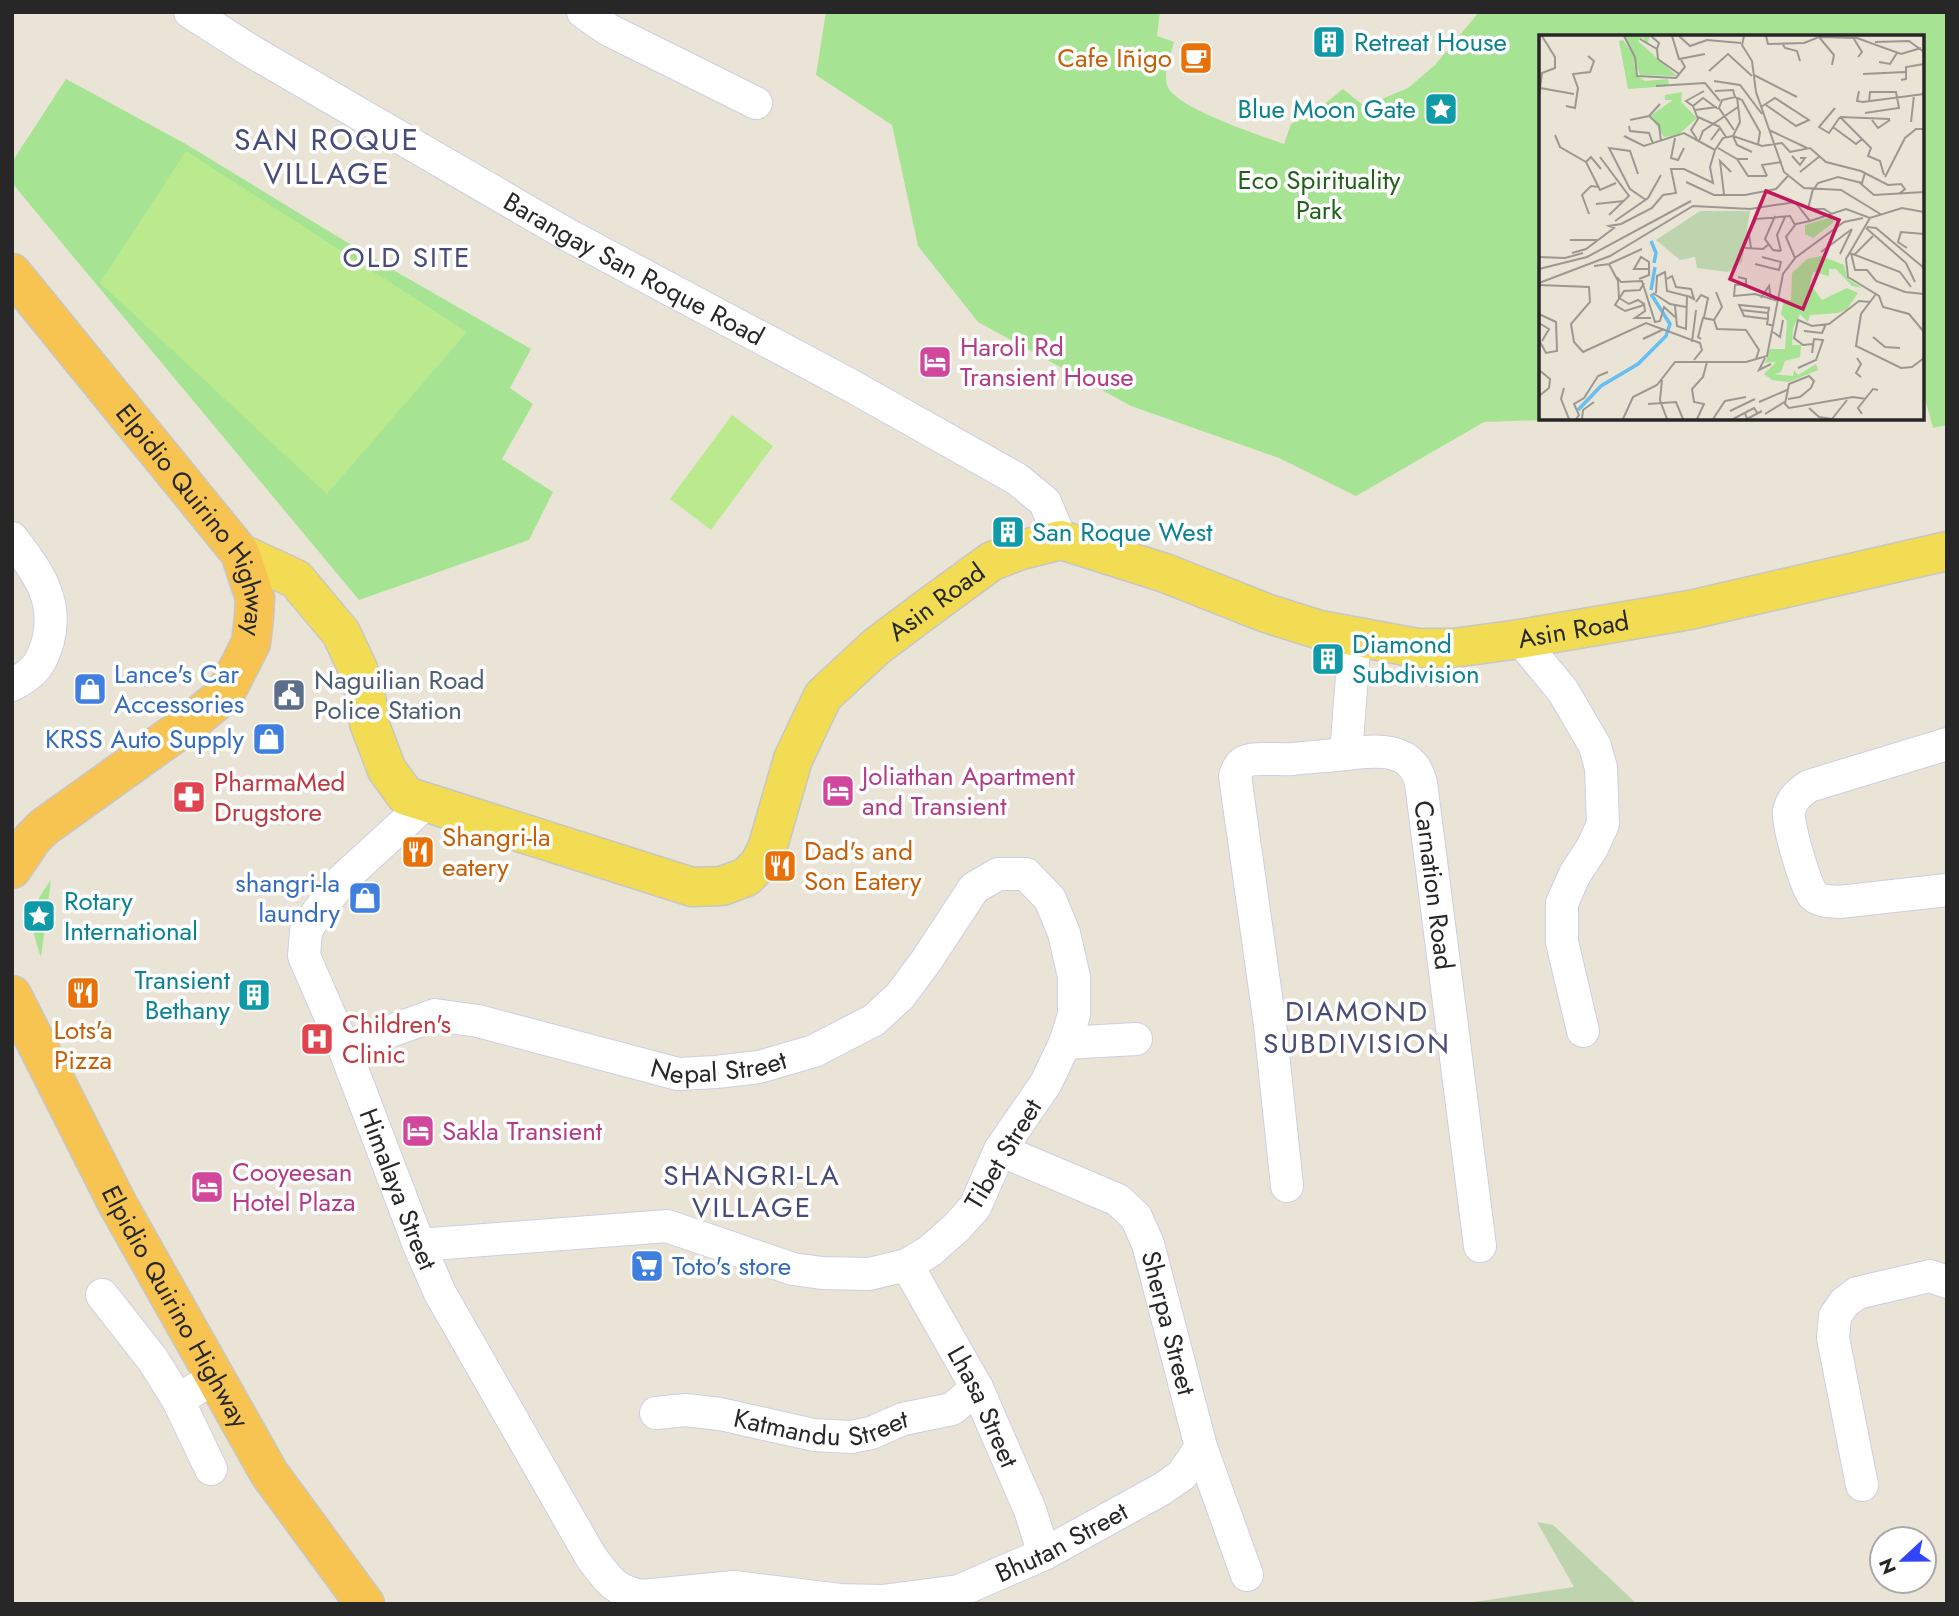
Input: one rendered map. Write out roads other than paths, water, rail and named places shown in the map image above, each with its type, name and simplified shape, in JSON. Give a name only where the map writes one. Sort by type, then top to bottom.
[{"type":"highway","name":"Elpidio Quirino Highway","points":[[12,273],[240,553],[255,598],[251,643],[225,694],[195,719],[44,827],[32,839],[12,869]]},
{"type":"highway","name":"Elpidio Quirino Highway","points":[[12,995],[117,1203],[269,1473],[365,1604]]},
{"type":"main road","name":"Asin Road","points":[[240,553],[296,579],[341,634],[358,669],[367,702],[369,723],[387,770],[405,796],[692,887],[722,886],[746,877],[759,863],[767,849],[793,760],[823,696],[877,646],[992,561],[1021,550],[1061,540],[1165,573],[1266,613],[1320,630],[1417,648],[1453,648],[1520,639],[1690,610],[1947,551]]},
{"type":"street","name":"Barangay San Roque Road","points":[[190,12],[251,51],[568,235],[860,391],[1017,479],[1045,502],[1061,540]]},
{"type":"street","points":[[583,12],[609,30],[756,103]]},
{"type":"street","points":[[12,538],[43,583],[52,620],[44,653],[32,674],[12,685]]},
{"type":"street","points":[[1346,754],[1355,637]]},
{"type":"street","points":[[1520,639],[1563,691],[1595,746],[1601,768],[1603,824],[1592,848],[1575,874],[1563,903],[1562,942],[1583,1031]]},
{"type":"street","points":[[1947,744],[1809,786],[1796,795],[1789,813],[1807,881],[1814,896],[1821,901],[1839,902],[1947,890]]},
{"type":"street","name":"Carnation Road","points":[[1287,1186],[1270,1025],[1235,776],[1238,768],[1245,762],[1255,760],[1374,750],[1397,755],[1410,762],[1418,772],[1480,1246]]},
{"type":"street","name":"Himalaya Street","points":[[426,803],[343,880],[306,931],[304,956],[344,1048],[419,1245],[447,1305],[591,1557],[612,1585]]},
{"type":"street","name":"Nepal Street","points":[[344,1048],[435,1015],[478,1021],[678,1073],[759,1067],[814,1051],[874,1020],[900,996],[974,888],[998,874],[1026,874]]},
{"type":"street","name":"Tibet Street","points":[[419,1245],[667,1226],[793,1269],[869,1274],[907,1265],[930,1251],[975,1207],[1000,1150],[1046,1083],[1065,1044],[1074,1015],[1074,977],[1064,933],[1051,899],[1026,874]]},
{"type":"street","points":[[1065,1044],[1136,1039]]},
{"type":"street","name":"Sherpa Street","points":[[1000,1150],[1118,1200],[1136,1217],[1148,1244],[1201,1447],[1247,1575]]},
{"type":"street","name":"Lhasa Street","points":[[907,1265],[977,1388],[1021,1488],[1044,1554]]},
{"type":"street","points":[[1862,1485],[1833,1338],[1835,1316],[1844,1303],[1857,1293],[1930,1276],[1947,1282]]},
{"type":"street","points":[[102,1295],[153,1360],[178,1400],[212,1468]]},
{"type":"street","points":[[178,1400],[214,1378]]},
{"type":"street","name":"Katmandu Street","points":[[656,1413],[686,1410],[720,1414],[814,1436],[851,1437],[871,1433],[903,1419],[952,1409],[977,1388]]},
{"type":"street","name":"Bhutan Street","points":[[612,1585],[628,1594],[642,1596],[734,1587],[840,1600],[882,1601],[959,1591],[1044,1554],[1174,1482],[1201,1447]]},
{"type":"place","name":"Retreat House","points":[[1329,42]]},
{"type":"place","name":"Cafe Iñigo","points":[[1196,58]]},
{"type":"place","name":"Blue Moon Gate","points":[[1441,109]]},
{"type":"place","name":"Haroli Rd Transient House","points":[[935,362]]},
{"type":"place","name":"San Roque West","points":[[1008,532]]},
{"type":"place","name":"Diamond Subdivision","points":[[1328,659]]},
{"type":"place","name":"Lance's Car Accessories","points":[[90,689]]},
{"type":"place","name":"Naguilian Road Police Station","points":[[289,695]]},
{"type":"place","name":"KRSS Auto Supply","points":[[269,739]]},
{"type":"place","name":"Joliathan Apartment and Transient","points":[[838,791]]},
{"type":"place","name":"PharmaMed Drugstore","points":[[189,797]]},
{"type":"place","name":"Shangri-la eatery","points":[[418,852]]},
{"type":"place","name":"Dad's and Son Eatery","points":[[780,866]]},
{"type":"place","name":"shangri-la laundry","points":[[365,898]]},
{"type":"place","name":"Rotary International","points":[[39,916]]},
{"type":"place","name":"Lots'a Pizza","points":[[83,993]]},
{"type":"place","name":"Transient Bethany","points":[[254,995]]},
{"type":"place","name":"Children's Clinic","points":[[317,1039]]},
{"type":"place","name":"Sakla Transient","points":[[418,1131]]},
{"type":"place","name":"Cooyeesan Hotel Plaza","points":[[207,1187]]},
{"type":"place","name":"Toto's store","points":[[647,1266]]},
{"type":"district","name":"SAN ROQUE VILLAGE","points":[[327,156]]},
{"type":"district","name":"OLD SITE","points":[[407,257]]},
{"type":"district","name":"DIAMOND SUBDIVISION","points":[[1357,1027]]},
{"type":"district","name":"SHANGRI-LA VILLAGE","points":[[752,1191]]},
{"type":"park label","name":"Eco Spirituality Park","points":[[1319,195]]}]
